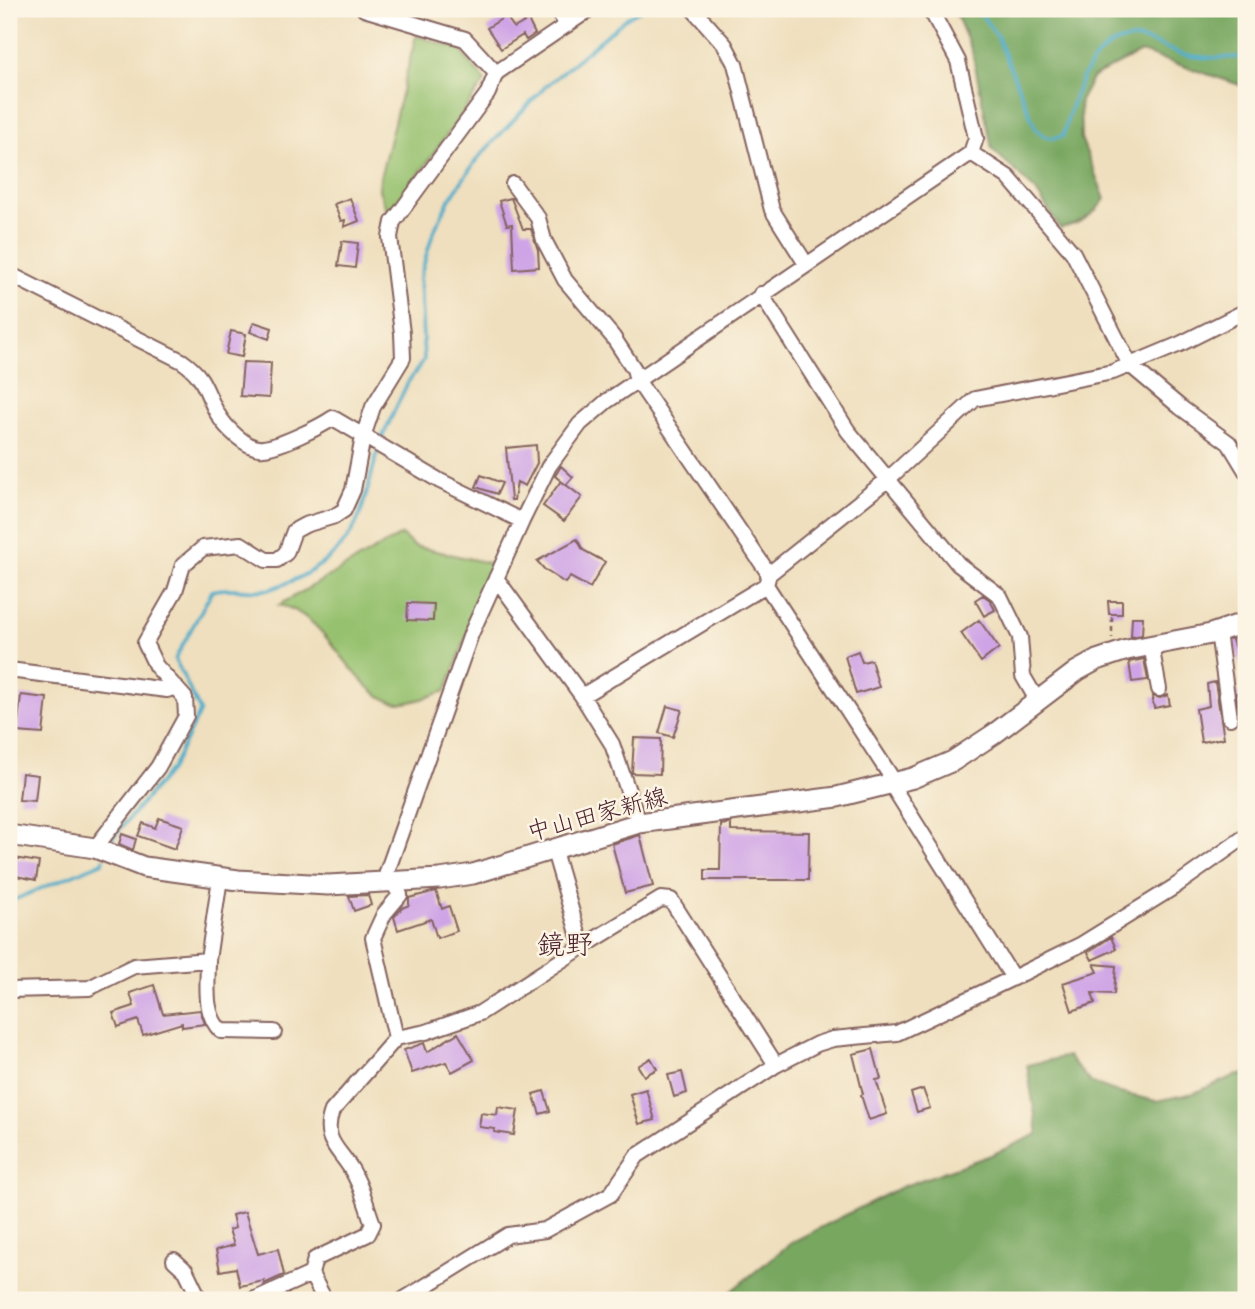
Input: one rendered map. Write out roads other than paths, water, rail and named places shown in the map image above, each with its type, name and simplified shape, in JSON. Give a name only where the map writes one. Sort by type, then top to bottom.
[{"type":"main road","name":"中山田家新線","points":[[9,835],[94,848],[144,867],[220,878],[328,885],[440,879],[473,874],[639,822],[837,797],[891,785],[953,761],[994,734],[1077,671],[1112,655],[1218,632],[1246,622]]},
{"type":"street","points":[[364,9],[465,39],[496,73]]},
{"type":"street","points":[[557,9],[567,25]]},
{"type":"street","points":[[94,848],[158,766],[186,716],[185,698],[156,666],[145,643],[175,591],[183,565],[203,548],[241,544],[266,560],[277,560],[286,553],[293,531],[335,516],[344,510],[352,490],[373,407],[403,358],[390,237],[393,222],[488,93],[496,73],[590,9]]},
{"type":"street","points":[[695,9],[725,45],[735,64],[772,210],[806,264]]},
{"type":"street","points":[[396,1038],[373,938],[384,914],[400,895],[387,872],[471,634],[549,467],[580,424],[637,380],[971,153],[976,138],[958,61],[934,16],[927,9]]},
{"type":"street","points":[[971,153],[1008,177],[1073,253],[1130,365],[1229,443],[1246,471]]},
{"type":"street","points":[[513,184],[538,218],[544,240],[565,280],[613,337],[634,369],[637,380],[768,580],[890,775],[891,785],[1013,978]]},
{"type":"street","points":[[9,274],[182,361],[198,372],[219,416],[245,443],[262,449],[318,428],[333,418],[440,481],[523,521]]},
{"type":"street","points":[[761,294],[848,431],[958,564],[1000,596],[1020,637],[1023,676],[1037,700]]},
{"type":"street","points":[[582,696],[768,580],[887,480],[975,399],[1113,372],[1180,344],[1246,311]]},
{"type":"street","points":[[496,579],[582,696],[612,744],[639,822]]},
{"type":"street","points":[[1218,632],[1230,718]]},
{"type":"street","points":[[1151,645],[1159,689]]},
{"type":"street","points":[[9,670],[167,690],[176,687]]},
{"type":"street","points":[[403,1300],[508,1235],[545,1230],[611,1194],[637,1156],[776,1065],[817,1044],[897,1033],[1013,978],[1082,944],[1174,887],[1246,836]]},
{"type":"street","points":[[554,850],[582,947]]},
{"type":"street","points":[[220,878],[208,960],[208,1003],[212,1023],[221,1031],[274,1032]]},
{"type":"street","points":[[325,1300],[311,1274],[316,1259],[368,1234],[373,1224],[355,1175],[329,1137],[327,1124],[332,1111],[396,1038],[426,1032],[480,1013],[661,899],[671,900],[776,1065]]},
{"type":"street","points":[[9,990],[89,988],[134,966],[208,960]]},
{"type":"street","points":[[174,1260],[186,1271],[200,1300]]},
{"type":"street","points":[[253,1300],[311,1274]]},
{"type":"waterway","points":[[380,442],[408,382],[424,360],[420,277],[433,233],[449,200],[477,159],[545,87],[629,16],[642,9]]},
{"type":"waterway","points":[[977,9],[997,36],[1036,129],[1051,138],[1063,136],[1077,89],[1094,60],[1105,49],[1119,42],[1141,39],[1197,57],[1246,57]]},
{"type":"waterway","points":[[110,845],[113,837],[172,768],[200,711],[175,659],[212,591],[270,589],[298,578],[323,563],[353,530],[378,450]]},
{"type":"waterway","points":[[9,902],[103,862],[104,859]]},
{"type":"district","name":"鏡野","points":[[565,944]]}]
